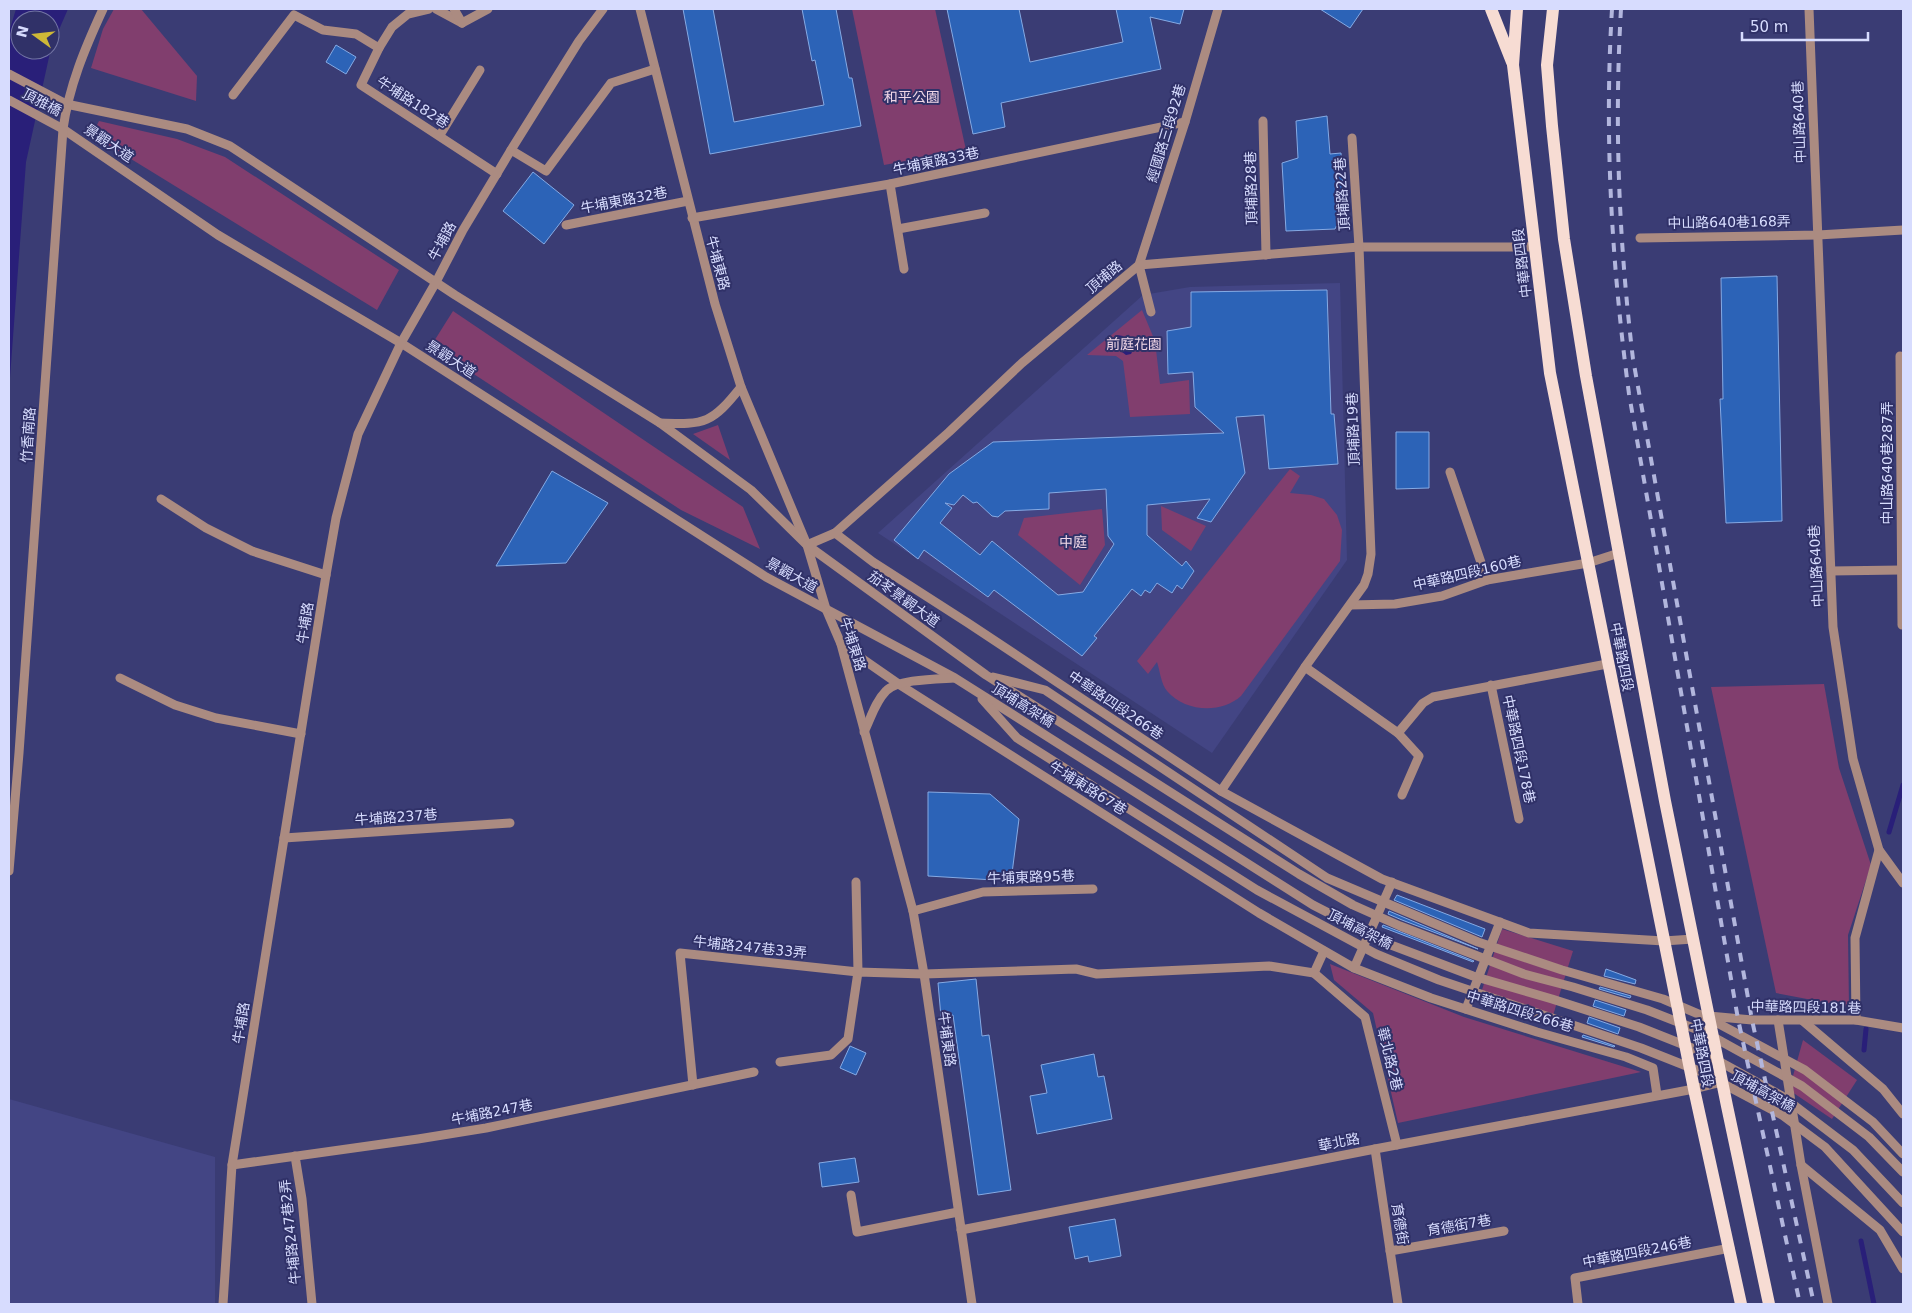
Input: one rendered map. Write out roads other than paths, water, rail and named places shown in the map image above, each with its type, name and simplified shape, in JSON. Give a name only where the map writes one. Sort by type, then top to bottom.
[{"type":"main road","points":[[1491,9],[1513,65]]},
{"type":"main road","name":"中華路四段","points":[[1517,9],[1513,65],[1550,373],[1694,1089],[1741,1304]]},
{"type":"main road","name":"中華路四段","points":[[1553,9],[1547,65],[1552,126],[1564,240],[1586,376],[1642,680],[1693,939],[1769,1304]]},
{"type":"street","name":"竹香南路","points":[[9,871],[63,129],[66,104],[84,51],[103,9]]},
{"type":"street","points":[[233,95],[294,15],[324,30],[356,34],[379,48],[392,27],[408,14],[429,9]]},
{"type":"street","points":[[436,9],[462,23]]},
{"type":"street","points":[[454,9],[462,23]]},
{"type":"street","points":[[462,23],[488,9]]},
{"type":"street","name":"牛埔路","points":[[223,1304],[232,1165],[326,575],[336,518],[358,434],[400,343],[436,282],[463,230],[579,41],[603,9]]},
{"type":"street","name":"牛埔東路","points":[[640,9],[715,304],[741,387],[807,545],[826,609],[841,644],[913,911],[924,974],[972,1304]]},
{"type":"street","name":"經國路三段92巷","points":[[1139,265],[1185,122],[1218,9]]},
{"type":"street","name":"中山路640巷","points":[[1809,9],[1833,628],[1853,759],[1879,850],[1903,883]]},
{"type":"street","name":"牛埔路182巷","points":[[379,48],[361,85],[497,174]]},
{"type":"street","points":[[511,150],[546,171],[611,83],[655,69]]},
{"type":"street","points":[[440,136],[480,70]]},
{"type":"street","name":"頂雅橋","points":[[9,74],[66,104]]},
{"type":"street","name":"頂雅橋","points":[[9,100],[63,129]]},
{"type":"street","name":"景觀大道","points":[[66,104],[187,129],[230,146],[436,282],[660,423],[751,490],[807,545]]},
{"type":"street","name":"頂埔路28巷","points":[[1263,121],[1266,255]]},
{"type":"street","name":"牛埔東路33巷","points":[[692,218],[890,184],[1185,122]]},
{"type":"street","name":"景觀大道","points":[[63,129],[218,235],[400,343],[766,577],[826,609]]},
{"type":"street","name":"頂埔路22巷","points":[[1352,138],[1359,247]]},
{"type":"street","points":[[890,184],[904,269]]},
{"type":"street","name":"牛埔東路32巷","points":[[566,225],[688,202]]},
{"type":"street","points":[[898,229],[985,213]]},
{"type":"street","points":[[1818,235],[1903,230]]},
{"type":"street","name":"中山路640巷168弄","points":[[1640,238],[1818,235]]},
{"type":"street","name":"頂埔路","points":[[807,545],[834,532],[949,432],[1022,363],[1139,265],[1359,247],[1535,247]]},
{"type":"street","name":"頂埔路19巷","points":[[1221,792],[1364,585],[1368,574],[1371,554],[1359,247]]},
{"type":"street","points":[[1139,265],[1151,312]]},
{"type":"street","name":"中山路640巷287弄","points":[[1900,356],[1902,624]]},
{"type":"street","points":[[660,423],[688,424],[705,420],[722,410],[741,387]]},
{"type":"street","points":[[1450,472],[1487,580]]},
{"type":"street","points":[[161,499],[206,528],[252,551],[326,575]]},
{"type":"street","name":"中華路四段266巷","points":[[834,532],[873,562],[1221,792],[1382,879],[1529,933],[1664,941],[1693,939]]},
{"type":"street","name":"茄苳景觀大道","points":[[807,545],[986,675]]},
{"type":"street","name":"中華路四段160巷","points":[[1350,605],[1395,604],[1432,597],[1487,580],[1588,562],[1619,553]]},
{"type":"street","points":[[1830,571],[1901,570]]},
{"type":"street","points":[[826,609],[973,689]]},
{"type":"street","name":"牛埔東路67巷","points":[[841,644],[900,685],[1258,912],[1324,951]]},
{"type":"street","name":"中華路四段178巷","points":[[1398,733],[1423,703],[1433,697],[1607,664]]},
{"type":"street","points":[[1306,667],[1398,733],[1420,756],[1402,795]]},
{"type":"street","name":"頂埔高架橋","points":[[986,675],[1045,690],[1327,878],[1478,942],[1663,999],[1710,1019],[1805,1070],[1873,1122],[1903,1154]]},
{"type":"street","name":"頂埔高架橋","points":[[986,675],[1283,863],[1354,905],[1400,926],[1524,974],[1574,987],[1647,1010],[1706,1033],[1802,1086],[1869,1137],[1903,1172]]},
{"type":"street","points":[[120,678],[174,705],[216,718],[301,734]]},
{"type":"street","points":[[864,732],[879,700],[888,689],[918,681],[955,678]]},
{"type":"street","name":"中華路四段178巷","points":[[1492,685],[1519,819]]},
{"type":"street","name":"頂埔高架橋","points":[[973,689],[1313,905],[1391,945],[1473,976],[1639,1027],[1702,1052],[1782,1096],[1853,1150],[1903,1203]]},
{"type":"street","name":"頂埔高架橋","points":[[973,689],[1017,738],[1257,890],[1376,954],[1438,980],[1641,1048],[1691,1068],[1782,1115],[1825,1147],[1903,1232]]},
{"type":"street","name":"牛埔路237巷","points":[[284,838],[510,823]]},
{"type":"street","points":[[1856,1020],[1855,938],[1879,850]]},
{"type":"street","points":[[780,1062],[831,1055],[848,1039],[858,972],[856,882]]},
{"type":"street","points":[[1354,968],[1392,882]]},
{"type":"street","name":"牛埔東路95巷","points":[[913,911],[983,892],[1093,889]]},
{"type":"street","points":[[1466,1009],[1500,922]]},
{"type":"street","points":[[858,972],[924,974],[1076,969],[1097,974],[1269,966],[1314,973],[1324,951]]},
{"type":"street","name":"中華路四段266巷","points":[[1324,951],[1354,968],[1431,998],[1537,1032],[1626,1057],[1653,1068],[1657,1095]]},
{"type":"street","name":"牛埔路247巷33弄","points":[[693,1085],[680,953],[858,972]]},
{"type":"street","name":"華北路2巷","points":[[1314,973],[1365,1017],[1397,1145]]},
{"type":"street","name":"中華路四段181巷","points":[[1709,1016],[1803,1021],[1856,1020],[1903,1028]]},
{"type":"street","points":[[1778,1020],[1801,1165],[1828,1304]]},
{"type":"street","points":[[1803,1021],[1883,1089],[1903,1114]]},
{"type":"street","name":"牛埔路247巷","points":[[232,1165],[486,1128],[754,1072]]},
{"type":"street","name":"華北路","points":[[961,1230],[1694,1089],[1722,1082]]},
{"type":"street","name":"育德街","points":[[1375,1149],[1398,1304]]},
{"type":"street","name":"牛埔路247巷2弄","points":[[295,1156],[302,1199],[312,1304]]},
{"type":"street","points":[[1801,1165],[1880,1230],[1903,1269]]},
{"type":"street","points":[[852,1196],[857,1232],[958,1212]]},
{"type":"street","name":"育德街7巷","points":[[1390,1251],[1504,1231]]},
{"type":"street","name":"中華路四段246巷","points":[[1578,1304],[1575,1278],[1730,1248]]},
{"type":"waterway","points":[[1889,832],[1903,785]]},
{"type":"waterway","points":[[1864,1050],[1866,1029]]},
{"type":"waterway","points":[[1861,1241],[1874,1304]]},
{"type":"railway","points":[[1612,9],[1609,106],[1611,202],[1618,298],[1629,394],[1738,1019],[1800,1304]]},
{"type":"railway","points":[[1621,9],[1618,97],[1619,184],[1624,271],[1633,359],[1752,1020],[1814,1304]]},
{"type":"park label","name":"和平公園","points":[[912,97]]},
{"type":"park label","name":"前庭花園","points":[[1134,344]]},
{"type":"park label","name":"中庭","points":[[1073,542]]}]
